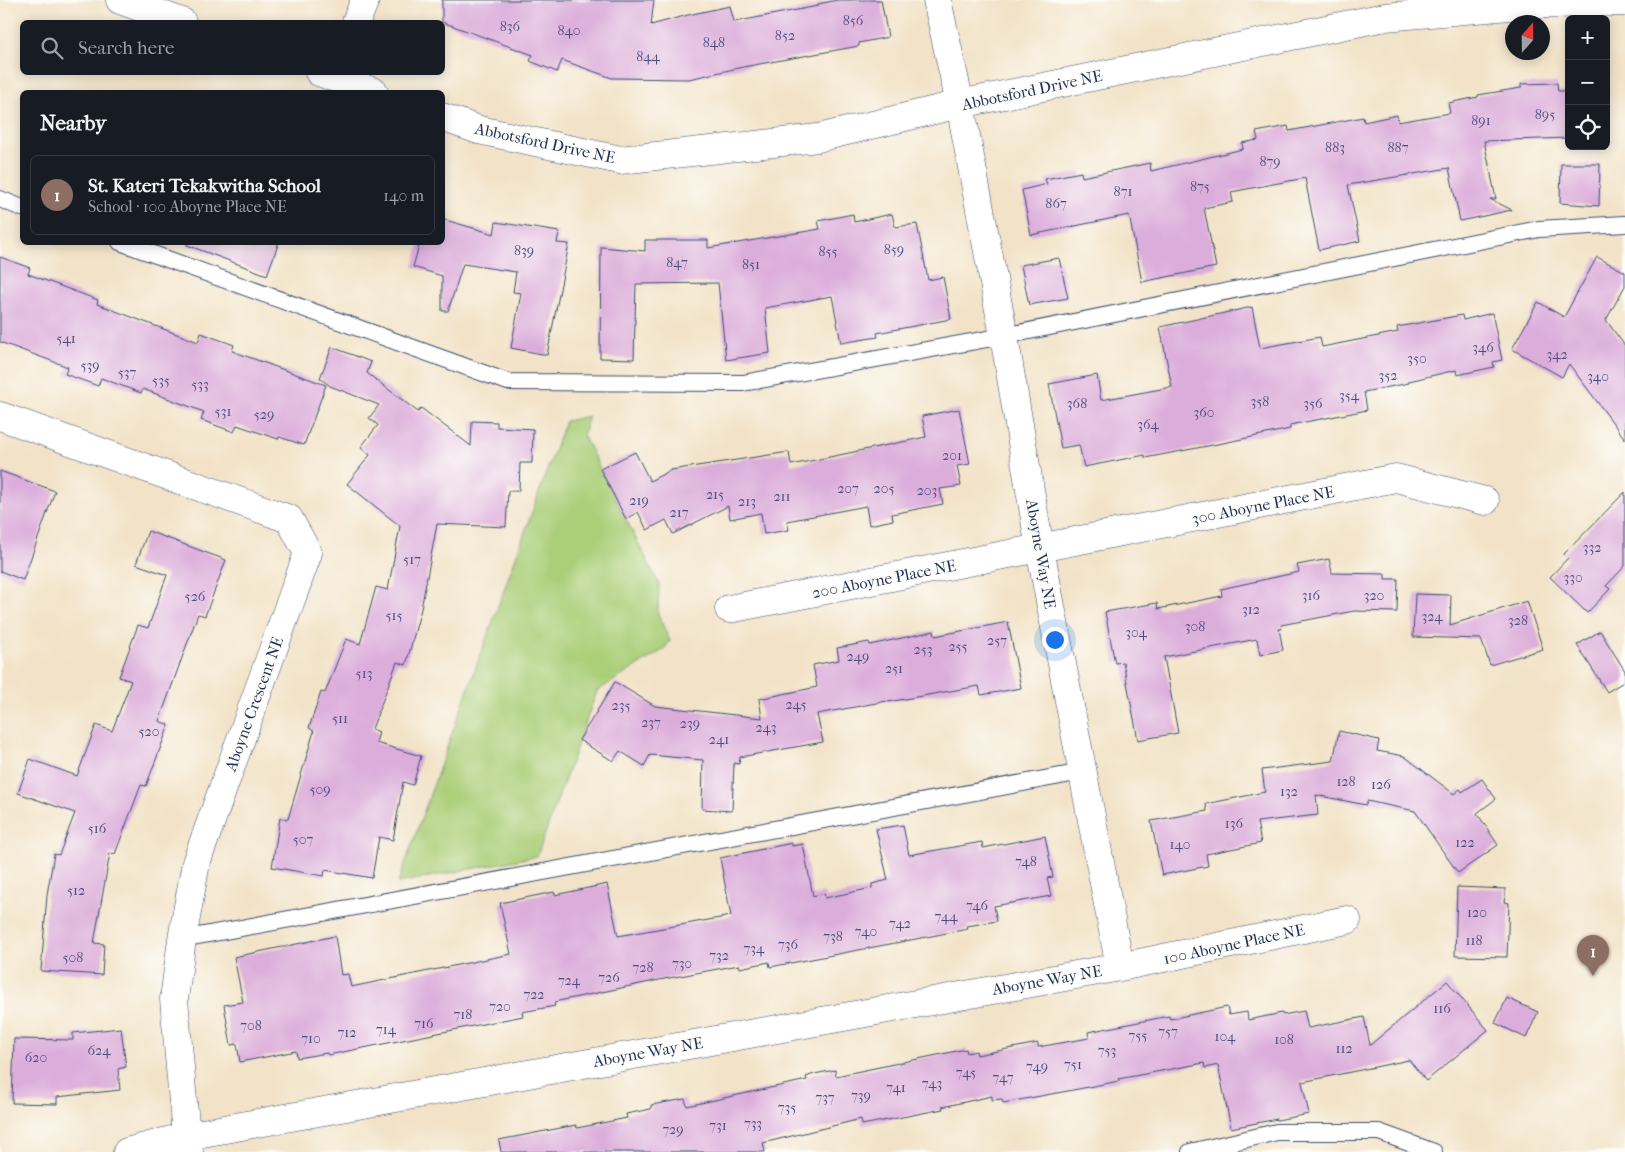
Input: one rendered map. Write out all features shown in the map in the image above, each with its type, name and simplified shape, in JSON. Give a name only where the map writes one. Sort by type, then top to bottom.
[{"type":"street","points":[[120,0],[176,20]]},
{"type":"street","points":[[357,20],[365,0]]},
{"type":"street","name":"Aboyne Way NE","points":[[188,1144],[1120,967],[1040,549],[1004,336],[960,104],[938,0]]},
{"type":"street","name":"Abbotsford Drive NE","points":[[445,118],[479,130],[620,160],[818,138],[960,104],[1384,9],[1625,2]]},
{"type":"street","points":[[331,75],[369,90]]},
{"type":"street","name":"Aboyne Crescent NE","points":[[0,416],[289,519],[308,553],[196,863],[182,939],[174,999],[188,1144]]},
{"type":"street","name":"300 Aboyne Place NE","points":[[1040,549],[1396,478],[1485,501]]},
{"type":"street","name":"200 Aboyne Place NE","points":[[729,609],[1040,549]]},
{"type":"street","name":"100 Aboyne Place NE","points":[[1120,967],[1347,920]]},
{"type":"street","points":[[127,1152],[188,1144]]},
{"type":"lane","points":[[0,200],[20,207]]},
{"type":"lane","points":[[128,245],[508,382],[743,382],[1004,336],[1539,229],[1625,224]]},
{"type":"lane","points":[[182,939],[1082,772]]},
{"type":"lane","points":[[1190,1152],[1278,1132],[1379,1132],[1434,1152]]},
{"type":"green space","points":[[589,416],[583,435],[659,584],[658,614],[670,641],[663,650],[597,691],[537,856],[398,883],[565,421]]},
{"type":"building","points":[[442,0],[654,0],[651,25],[730,6],[734,22],[818,6],[818,4],[837,0],[881,0],[888,37],[859,43],[859,46],[689,79],[612,78],[562,60],[557,72],[530,61],[533,55],[445,23],[445,20],[442,20]]},
{"type":"building","points":[[1557,83],[1558,91],[1565,91],[1565,138],[1484,141],[1496,199],[1490,199],[1512,210],[1460,221],[1449,168],[1348,185],[1360,241],[1319,250],[1305,178],[1231,192],[1233,202],[1204,208],[1216,267],[1142,282],[1129,215],[1031,235],[1022,190],[1047,184],[1045,179],[1081,172],[1082,177],[1150,163],[1151,171],[1243,149],[1242,143],[1258,140],[1256,132],[1288,126],[1289,131],[1363,117],[1364,122],[1397,115],[1398,122],[1450,113],[1448,103],[1478,97],[1478,95],[1521,88],[1521,84]]},
{"type":"building","points":[[1561,164],[1600,164],[1599,206],[1560,203]]},
{"type":"building","points":[[853,214],[854,222],[892,214],[895,227],[917,224],[928,280],[943,277],[951,319],[877,333],[878,337],[841,343],[832,296],[765,308],[770,353],[726,360],[718,283],[636,284],[634,359],[600,358],[601,247],[645,251],[645,240],[708,240],[708,248],[820,229],[818,221]]},
{"type":"building","points":[[445,220],[494,234],[496,222],[559,232],[557,243],[569,244],[547,355],[511,348],[521,293],[513,292],[516,272],[463,264],[448,311],[442,311],[442,276],[413,267],[419,245],[445,245]]},
{"type":"building","points":[[187,245],[278,245],[267,275]]},
{"type":"building","points":[[0,257],[30,268],[28,274],[98,300],[97,304],[198,342],[201,333],[234,345],[232,351],[326,385],[304,445],[279,437],[278,439],[237,425],[234,432],[201,420],[204,412],[143,389],[141,393],[101,378],[98,386],[65,374],[68,367],[0,342]]},
{"type":"building","points":[[1597,257],[1625,272],[1625,286],[1606,320],[1625,346],[1625,439],[1569,364],[1562,377],[1512,349],[1538,302],[1564,317]]},
{"type":"building","points":[[1059,258],[1068,298],[1029,305],[1021,265]]},
{"type":"building","points":[[1252,307],[1260,348],[1320,337],[1322,347],[1398,332],[1397,327],[1462,315],[1463,320],[1492,313],[1502,360],[1493,362],[1494,367],[1457,375],[1456,370],[1409,381],[1409,383],[1364,392],[1367,410],[1290,425],[1290,429],[1223,443],[1145,458],[1145,455],[1084,467],[1079,445],[1061,448],[1049,384],[1097,375],[1101,400],[1172,387],[1160,327]]},
{"type":"building","points":[[332,347],[371,362],[367,373],[418,412],[421,408],[471,446],[472,421],[497,422],[497,427],[533,429],[532,463],[520,463],[519,491],[508,491],[506,527],[437,524],[421,609],[406,665],[397,662],[372,729],[379,732],[376,743],[421,756],[413,785],[403,782],[393,840],[379,837],[372,878],[325,870],[324,876],[272,867],[280,818],[288,819],[314,731],[309,728],[321,692],[325,693],[346,639],[360,644],[376,587],[388,590],[400,526],[347,484],[370,455],[361,447],[378,425],[369,418],[379,405],[330,386],[320,378]]},
{"type":"building","points":[[959,409],[970,464],[957,466],[961,486],[940,489],[943,504],[892,514],[893,520],[869,525],[866,506],[787,521],[789,530],[764,534],[761,513],[730,519],[728,506],[673,534],[666,520],[647,530],[638,512],[626,519],[600,469],[635,452],[650,481],[671,470],[789,452],[791,465],[926,437],[922,416]]},
{"type":"building","points":[[0,471],[55,491],[23,580],[0,571]]},
{"type":"building","points":[[1625,492],[1625,566],[1606,586],[1610,589],[1587,613],[1550,577],[1568,558],[1564,554]]},
{"type":"building","points":[[148,531],[226,560],[205,616],[198,614],[159,721],[169,725],[146,786],[141,785],[115,854],[110,853],[94,943],[104,944],[102,975],[41,971],[47,895],[54,854],[59,855],[75,813],[18,793],[30,759],[77,776],[96,725],[112,731],[131,681],[119,677],[138,625],[148,628],[167,575],[136,564]]},
{"type":"building","points":[[1329,559],[1332,573],[1385,574],[1385,579],[1398,579],[1397,612],[1354,611],[1281,625],[1282,629],[1279,629],[1283,650],[1260,655],[1257,639],[1164,657],[1178,733],[1138,740],[1123,662],[1115,663],[1105,612],[1157,603],[1158,609],[1222,596],[1221,589],[1299,572],[1297,565]]},
{"type":"building","points":[[1415,594],[1451,595],[1450,625],[1527,601],[1543,649],[1490,665],[1481,639],[1413,637]]},
{"type":"building","points":[[1008,622],[1021,688],[981,695],[979,686],[817,714],[823,742],[740,757],[739,764],[734,763],[732,811],[702,809],[703,760],[650,755],[644,766],[620,751],[613,761],[579,740],[615,682],[655,706],[762,718],[759,699],[817,687],[813,665],[839,660],[837,648],[869,642],[870,645],[934,631],[935,636]]},
{"type":"building","points":[[1600,631],[1625,671],[1625,681],[1607,692],[1577,645]]},
{"type":"building","points":[[1339,731],[1379,740],[1377,751],[1404,756],[1454,794],[1460,789],[1462,792],[1482,779],[1496,799],[1477,813],[1498,845],[1458,873],[1415,811],[1367,801],[1366,805],[1316,795],[1318,815],[1257,822],[1261,843],[1206,854],[1208,866],[1162,875],[1151,821],[1207,811],[1206,804],[1265,792],[1262,770],[1333,761]]},
{"type":"building","points":[[903,825],[909,855],[982,842],[983,848],[1045,836],[1053,877],[1047,878],[1051,896],[994,906],[997,921],[967,926],[968,929],[770,967],[769,962],[740,968],[739,965],[664,979],[554,1002],[555,1006],[522,1012],[523,1016],[328,1055],[327,1053],[297,1058],[296,1051],[240,1062],[237,1044],[231,1045],[224,1005],[243,1002],[234,957],[335,936],[341,975],[348,974],[351,987],[511,954],[500,903],[554,892],[555,895],[607,884],[618,936],[731,916],[720,858],[792,843],[792,846],[803,844],[813,896],[824,893],[825,898],[872,888],[872,884],[888,880],[876,829]]},
{"type":"building","points":[[1457,887],[1506,889],[1504,902],[1509,903],[1507,957],[1455,956]]},
{"type":"building","points":[[1447,981],[1488,1030],[1426,1081],[1409,1060],[1302,1082],[1309,1114],[1277,1120],[1231,1128],[1218,1065],[1205,1068],[1204,1063],[1003,1103],[1002,1099],[992,1100],[992,1096],[942,1107],[943,1109],[862,1125],[861,1119],[763,1143],[765,1152],[501,1152],[499,1140],[576,1125],[577,1128],[627,1118],[626,1114],[651,1109],[651,1105],[685,1099],[687,1106],[807,1080],[806,1077],[814,1074],[835,1070],[836,1076],[966,1049],[967,1053],[976,1051],[977,1055],[1038,1043],[1038,1047],[1089,1038],[1088,1032],[1169,1016],[1170,1019],[1227,1007],[1229,1015],[1247,1012],[1248,1020],[1282,1013],[1283,1015],[1304,1011],[1308,1028],[1364,1017],[1370,1045]]},
{"type":"building","points":[[1507,998],[1538,1012],[1526,1038],[1495,1023]]},
{"type":"building","points":[[121,1028],[126,1067],[118,1069],[120,1090],[57,1097],[57,1104],[12,1103],[14,1039],[73,1040],[73,1033]]},
{"type":"place","name":"St. Kateri Tekakwitha School","points":[[1593,976]]}]
